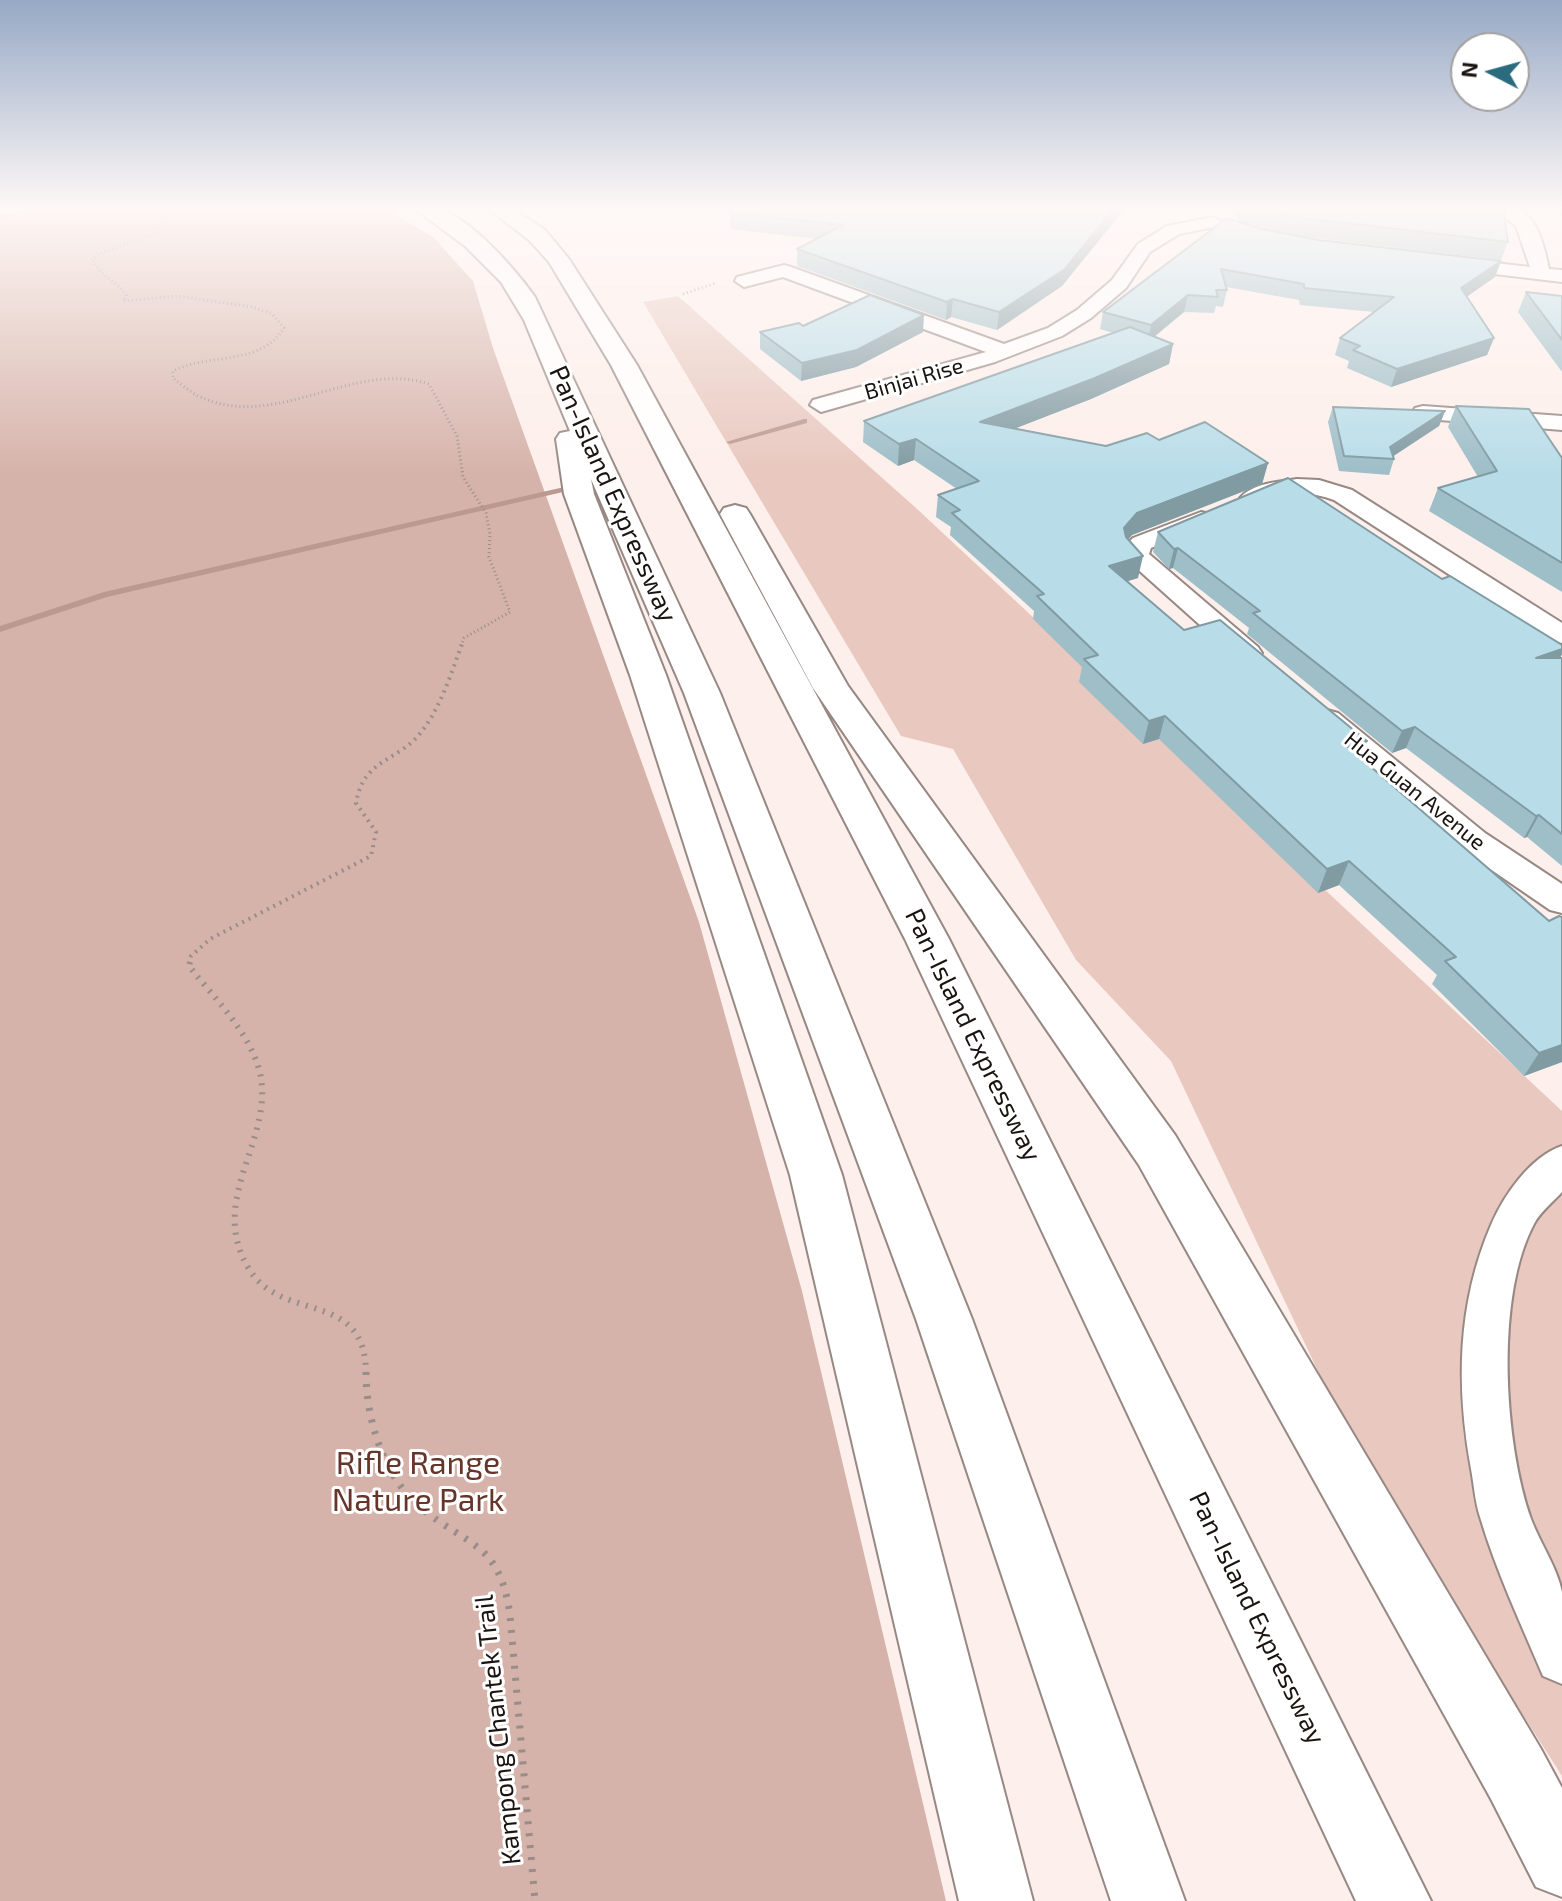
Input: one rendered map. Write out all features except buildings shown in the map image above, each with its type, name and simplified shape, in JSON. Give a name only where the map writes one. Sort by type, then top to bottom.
[{"type":"highway","name":"Pan-Island Expressway","points":[[522,296],[540,324],[560,377],[702,693],[944,1319],[1148,1901]]},
{"type":"highway","name":"Pan-Island Expressway","points":[[581,296],[624,365],[927,939],[1394,1901]]},
{"type":"highway","points":[[624,365],[710,471],[831,688],[1157,1150],[1516,1774],[1562,1861]]},
{"type":"highway","points":[[560,377],[579,494],[648,675],[816,1175],[996,1901]]},
{"type":"street","name":"Binjai Rise","points":[[852,296],[1006,352]]},
{"type":"street","name":"Binjai Rise","points":[[821,405],[1006,352],[1055,332],[1105,296]]},
{"type":"street","points":[[1423,413],[1562,423]]},
{"type":"street","points":[[1270,672],[1151,572],[1137,557],[1135,549],[1142,543],[1283,486],[1311,486],[1343,495],[1562,635]]},
{"type":"street","name":"Hua Guan Avenue","points":[[1306,701],[1473,841],[1562,901]]},
{"type":"street","points":[[1562,1163],[1518,1211],[1503,1247],[1490,1299],[1483,1353],[1487,1424],[1505,1517],[1562,1657]]},
{"type":"path","name":"Kampong Chantek Trail","points":[[126,296],[123,301],[135,303],[161,297],[190,296],[211,304],[258,309],[278,317],[284,328],[280,337],[263,350],[241,357],[184,364],[173,371],[173,378],[206,399],[255,404],[294,401],[369,379],[410,378],[429,384],[457,436],[463,477],[486,513],[490,534],[489,557],[510,612],[464,638],[447,685],[419,736],[375,765],[361,780],[356,803],[376,832],[371,856],[198,946],[189,966],[251,1048],[261,1076],[260,1118],[236,1203],[237,1245],[245,1263],[258,1282],[275,1295],[292,1303],[322,1308],[354,1328],[364,1347],[368,1364],[366,1388],[372,1420],[397,1482],[419,1510],[484,1550],[499,1571],[508,1603],[527,1767],[535,1901]]},
{"type":"shaded area","points":[[678,296],[916,508],[1562,1111],[1562,1776],[1362,1464],[1171,1061],[1076,960],[953,749],[901,736],[643,302]]},
{"type":"green space","name":"Rifle Range Nature Park","points":[[0,296],[477,296],[493,348],[699,922],[802,1291],[946,1901],[0,1901]]},
{"type":"waterway","points":[[730,442],[804,421]]},
{"type":"waterway","points":[[0,629],[104,595],[560,490]]}]
